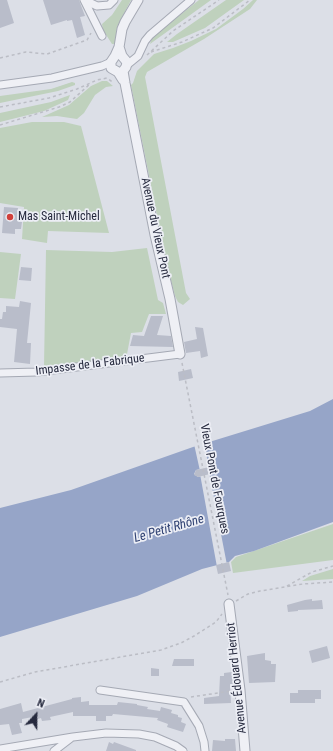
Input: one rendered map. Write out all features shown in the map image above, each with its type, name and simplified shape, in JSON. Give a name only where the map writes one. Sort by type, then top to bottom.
[{"type":"street","points":[[85,0],[97,6],[109,5],[114,0]]},
{"type":"street","points":[[85,0],[102,36]]},
{"type":"street","points":[[119,64],[119,47],[122,29],[138,0]]},
{"type":"street","points":[[0,86],[52,78],[119,64],[138,56],[145,41],[150,35],[191,0]]},
{"type":"street","name":"Avenue du Vieux Pont","points":[[119,64],[125,83],[180,354]]},
{"type":"street","name":"Impasse de la Fabrique","points":[[0,374],[37,372],[180,354]]},
{"type":"street","name":"Avenue Édouard Herriot","points":[[229,604],[245,751]]},
{"type":"street","points":[[100,690],[184,702],[199,726],[205,751]]},
{"type":"street","points":[[0,749],[25,748],[73,736],[106,733],[138,734],[164,741],[183,751]]},
{"type":"street","points":[[54,751],[73,736]]},
{"type":"path","points":[[173,31],[219,0]]},
{"type":"path","points":[[150,53],[182,42],[213,28],[250,0]]},
{"type":"path","points":[[0,58],[26,52],[47,54],[87,40],[92,30]]},
{"type":"path","points":[[0,125],[64,105],[70,102],[94,81]]},
{"type":"path","points":[[0,107],[49,98]]},
{"type":"path","name":"Vieux Pont de Fourques","points":[[180,354],[185,373],[226,588]]},
{"type":"path","points":[[286,587],[312,572],[333,566]]},
{"type":"path","points":[[0,682],[35,672],[161,650],[181,643],[216,622],[229,604],[248,594],[260,590],[333,582]]},
{"type":"path","points":[[184,702],[188,698],[234,690]]},
{"type":"green space","points":[[122,0],[131,0],[117,27],[116,44],[112,44],[103,30],[102,24],[112,15]]},
{"type":"green space","points":[[199,0],[211,0],[150,44],[152,37]]},
{"type":"green space","points":[[226,0],[244,0],[205,28],[173,42],[167,42],[177,34]]},
{"type":"green space","points":[[253,0],[257,0],[250,9],[204,39],[147,72],[145,77],[186,293],[190,299],[183,305],[178,302],[175,296],[166,261],[131,85],[137,71],[154,54],[191,41],[216,29]]},
{"type":"green space","points":[[102,81],[107,81],[113,86],[106,87],[95,95],[84,113],[77,119],[57,116],[42,117],[69,105],[91,86]]},
{"type":"green space","points":[[72,82],[75,83],[75,85],[58,91],[0,103],[0,96],[51,89]]},
{"type":"green space","points":[[70,95],[68,100],[44,111],[0,122],[0,113],[51,102]]},
{"type":"green space","points":[[32,122],[64,122],[81,126],[109,233],[48,231],[47,243],[22,239],[24,207],[0,203],[0,128]]},
{"type":"green space","points":[[147,248],[158,300],[163,303],[166,314],[149,314],[142,332],[131,333],[127,354],[124,354],[119,360],[44,366],[46,250],[112,252]]},
{"type":"green space","points":[[0,252],[21,254],[15,299],[0,298]]},
{"type":"green space","points":[[333,524],[333,560],[233,573],[231,562],[236,557]]},
{"type":"green space","points":[[333,569],[333,579],[302,581],[310,576]]},
{"type":"water","name":"Le Petit Rhône","points":[[333,399],[333,522],[254,551],[235,556],[229,562],[202,569],[137,596],[0,637],[0,508],[71,490],[193,447],[310,411]],"holes":[[[213,466],[216,469],[215,473],[198,477],[194,474],[196,470]]]},
{"type":"pier","points":[[204,442],[209,469],[200,471],[194,444]]},
{"type":"pier","points":[[209,472],[227,565],[217,567],[200,474]]},
{"type":"building","points":[[0,0],[7,0],[14,23],[0,28]]},
{"type":"building","points":[[43,0],[79,0],[85,16],[80,17],[85,35],[77,38],[72,20],[51,25]]},
{"type":"building","name":"Mas Saint-Michel","points":[[4,207],[18,208],[17,221],[22,222],[21,229],[15,229],[15,234],[2,233]]},
{"type":"building","points":[[21,267],[32,268],[31,281],[19,280]]},
{"type":"building","points":[[20,301],[31,303],[27,343],[31,343],[30,364],[14,362],[17,329],[0,327],[0,319],[2,319],[3,312],[6,312],[6,306],[19,307]]},
{"type":"building","points":[[151,316],[163,316],[157,335],[171,336],[173,347],[130,346],[133,335],[144,336]]},
{"type":"building","points":[[195,327],[203,328],[208,356],[201,358],[200,351],[186,353],[184,342],[197,339]]},
{"type":"building","points":[[191,369],[193,378],[179,381],[178,372]]},
{"type":"building","points":[[214,466],[218,472],[198,477],[194,475],[196,470]]},
{"type":"building","points":[[229,562],[231,571],[218,574],[216,565]]},
{"type":"building","points":[[312,599],[312,601],[322,600],[323,609],[288,612],[287,605]]},
{"type":"building","points":[[327,646],[330,658],[312,663],[309,651]]},
{"type":"building","points":[[265,653],[265,660],[271,661],[271,664],[276,664],[275,682],[249,683],[247,656]]},
{"type":"building","points":[[174,659],[194,659],[194,666],[172,666]]},
{"type":"building","points":[[151,668],[159,669],[159,676],[151,676]]},
{"type":"building","points":[[232,672],[233,684],[230,684],[231,703],[204,704],[204,698],[219,696],[220,676],[224,676],[224,673]]},
{"type":"building","points":[[298,690],[321,690],[321,699],[315,699],[315,703],[290,703],[290,693],[298,693]]},
{"type":"building","points":[[81,697],[81,702],[89,701],[89,705],[117,705],[118,702],[137,704],[148,707],[147,709],[160,711],[161,707],[172,710],[171,713],[178,715],[178,717],[182,718],[181,722],[186,724],[183,732],[167,727],[168,724],[157,720],[158,718],[113,714],[112,716],[106,716],[106,721],[96,721],[96,716],[73,716],[73,712],[50,717],[51,720],[42,721],[41,718],[38,719],[38,716],[22,719],[22,723],[19,723],[22,733],[12,735],[9,724],[0,725],[0,709],[21,703],[23,712],[72,698]]},
{"type":"building","points":[[225,739],[235,739],[236,751],[212,751],[213,740],[225,741]]},
{"type":"building","points":[[109,742],[113,744],[114,742],[136,751],[106,751]]},
{"type":"place","name":"Mas Saint-Michel","points":[[10,217]]}]
